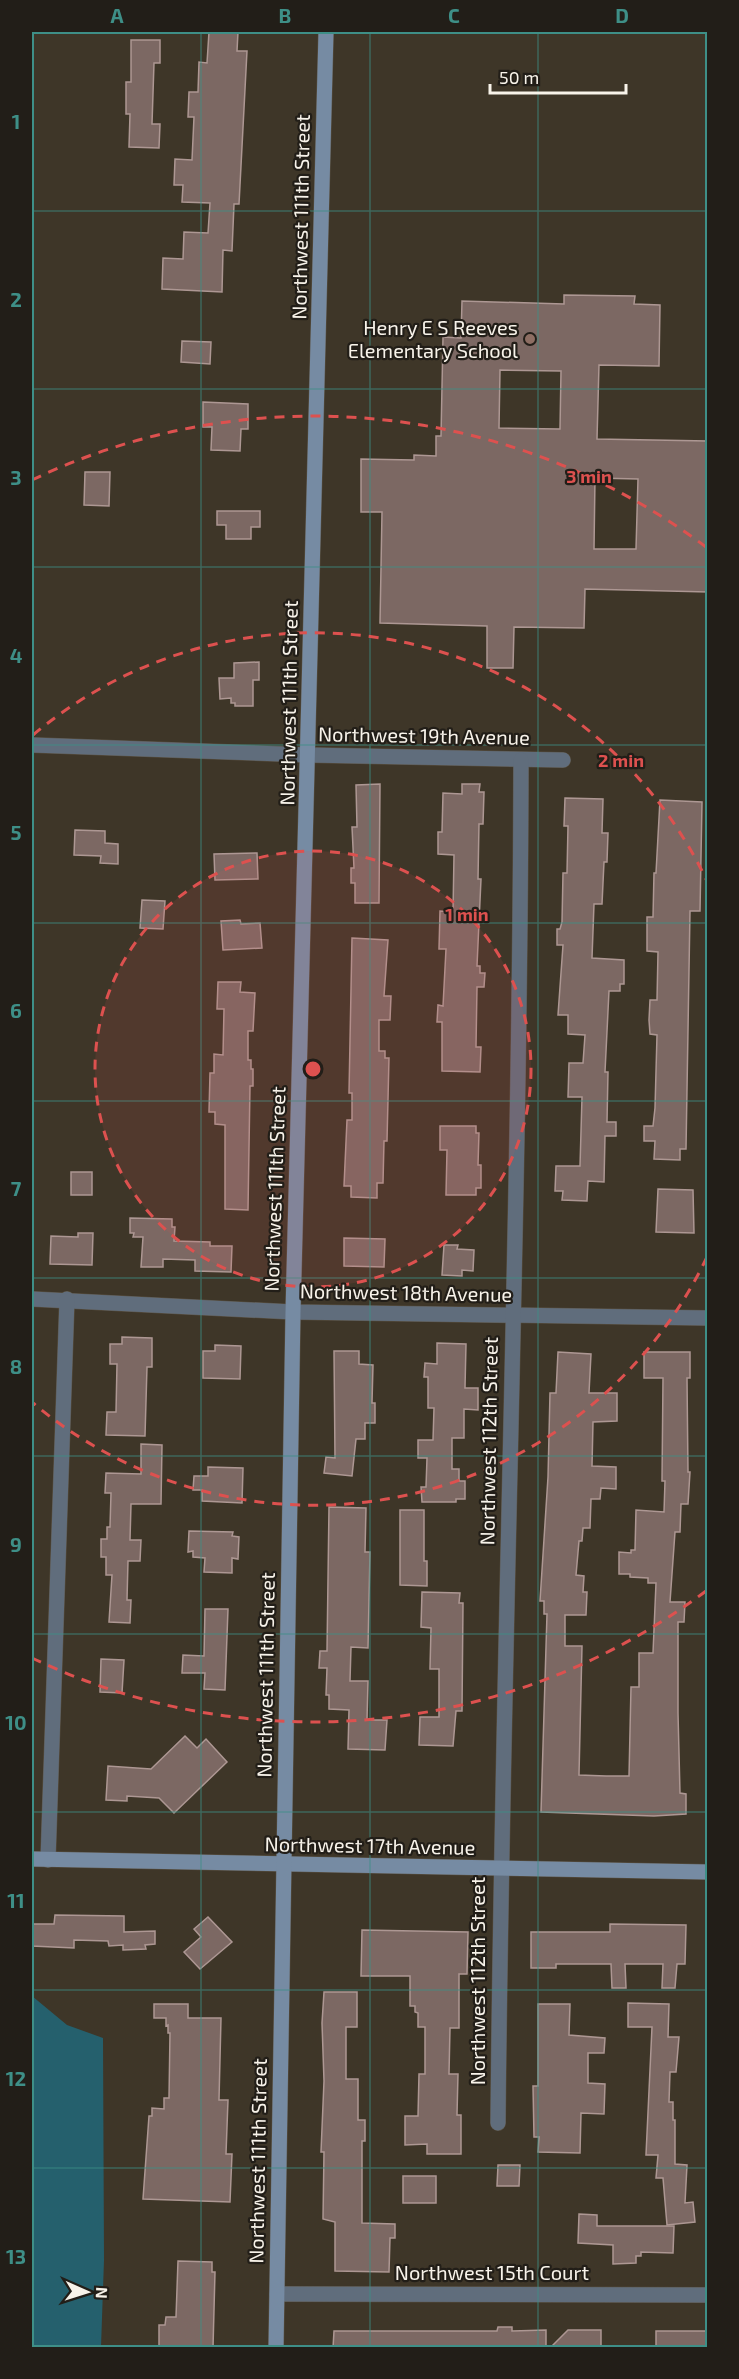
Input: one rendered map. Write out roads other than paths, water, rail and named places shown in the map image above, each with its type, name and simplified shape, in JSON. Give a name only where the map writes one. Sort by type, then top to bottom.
[{"type":"street","name":"Northwest 111th Street","points":[[276,2348],[293,1312],[326,32]]},
{"type":"street","name":"Northwest 19th Avenue","points":[[32,745],[308,755],[563,760]]},
{"type":"street","name":"Northwest 112th Street","points":[[498,2123],[500,1869],[513,1316],[521,760]]},
{"type":"street","name":"Northwest 18th Avenue","points":[[32,1299],[293,1312],[708,1318]]},
{"type":"street","points":[[48,1860],[67,1299]]},
{"type":"street","name":"Northwest 17th Avenue","points":[[32,1859],[284,1866],[708,1872]]},
{"type":"street","name":"Northwest 15th Court","points":[[277,2294],[708,2295]]},
{"type":"water","points":[[32,1996],[67,2025],[103,2038],[104,2260],[101,2347],[32,2347]]},
{"type":"place","name":"Henry E S Reeves Elementary School","points":[[530,339]]}]
